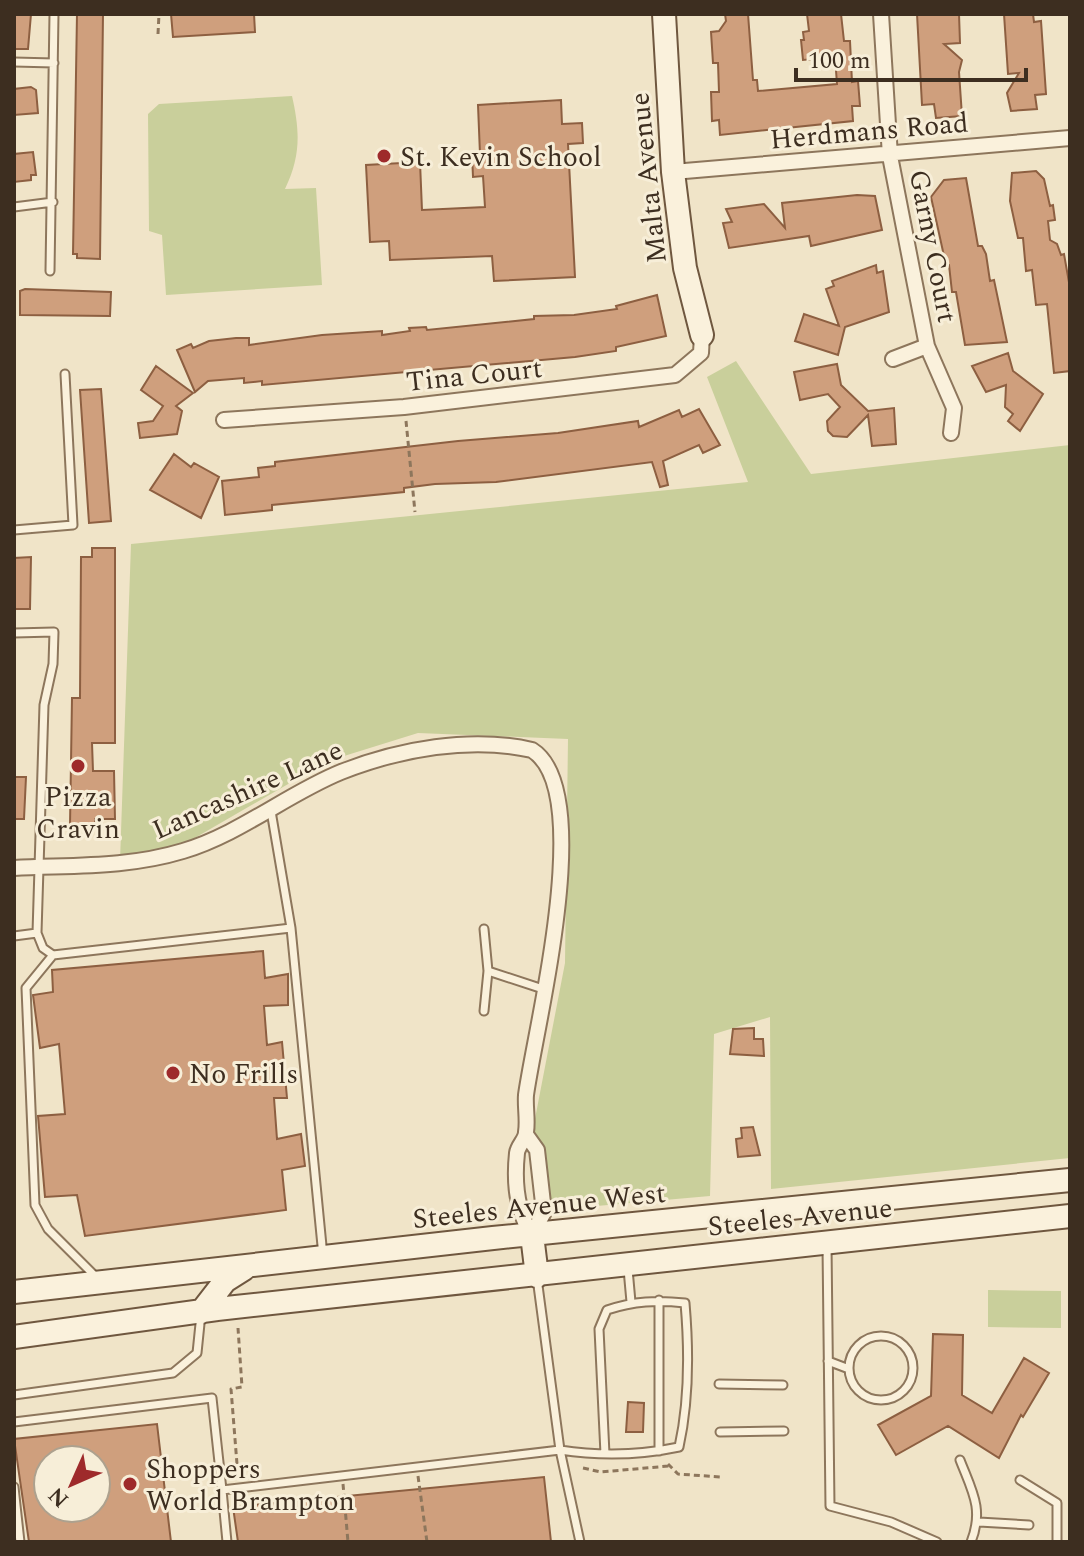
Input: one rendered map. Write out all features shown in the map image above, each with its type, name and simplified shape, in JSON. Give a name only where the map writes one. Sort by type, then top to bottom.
[{"type":"main road","name":"Malta Avenue","points":[[664,14],[673,172],[685,268],[702,335]]},
{"type":"main road","name":"Steeles Avenue West","points":[[14,1292],[323,1256],[1070,1180]]},
{"type":"main road","points":[[824,1207],[827,1243]]},
{"type":"main road","name":"Steeles Avenue","points":[[537,1276],[1070,1216]]},
{"type":"main road","points":[[14,1337],[201,1312],[537,1276],[532,1235]]},
{"type":"main road","points":[[201,1312],[225,1281],[253,1265]]},
{"type":"street","name":"Garny Court","points":[[881,14],[890,156],[927,346],[954,408],[951,433]]},
{"type":"street","name":"Herdmans Road","points":[[673,172],[890,156],[1070,138]]},
{"type":"street","name":"Tina Court","points":[[224,420],[404,407],[675,375],[701,353],[702,335]]},
{"type":"street","name":"Garny Court","points":[[893,359],[927,346]]},
{"type":"street","name":"Lancashire Lane","points":[[14,868],[130,865],[186,850],[271,811],[340,772],[426,747],[525,748],[544,757],[555,776],[560,803],[555,947],[526,1098],[527,1136],[537,1150],[544,1212],[532,1235]]},
{"type":"street","name":"Lancashire Lane","points":[[527,1136],[517,1150],[520,1216],[532,1235]]},
{"type":"lane","points":[[50,271],[54,14]]},
{"type":"lane","points":[[14,62],[54,63]]},
{"type":"lane","points":[[14,207],[53,202]]},
{"type":"lane","points":[[14,530],[73,525],[65,374]]},
{"type":"lane","points":[[14,633],[54,632],[53,664],[44,705],[37,933],[43,948],[53,955],[291,928]]},
{"type":"lane","points":[[271,811],[291,928],[323,1256]]},
{"type":"lane","points":[[484,929],[488,971],[484,1011]]},
{"type":"lane","points":[[14,936],[37,933]]},
{"type":"lane","points":[[53,955],[26,988],[35,1205],[48,1229],[100,1282]]},
{"type":"lane","points":[[488,971],[546,990]]},
{"type":"lane","points":[[827,1243],[830,1506],[891,1522],[937,1542]]},
{"type":"lane","points":[[628,1266],[631,1302]]},
{"type":"lane","points":[[537,1276],[560,1450],[580,1542]]},
{"type":"lane","points":[[659,1300],[659,1451]]},
{"type":"lane","points":[[222,1490],[560,1450],[605,1454],[679,1447],[687,1330],[685,1303],[659,1300],[631,1302],[607,1310],[599,1329],[605,1454]]},
{"type":"lane","points":[[14,1395],[173,1373],[197,1353],[201,1312]]},
{"type":"lane","points":[[828,1361],[849,1369],[859,1392],[883,1401],[905,1391],[914,1367],[904,1345],[880,1336],[858,1346],[849,1369]]},
{"type":"lane","points":[[719,1384],[783,1385]]},
{"type":"lane","points":[[14,1422],[212,1398],[227,1542]]},
{"type":"lane","points":[[720,1432],[784,1431]]},
{"type":"lane","points":[[960,1460],[976,1501],[979,1522],[971,1542]]},
{"type":"lane","points":[[1020,1480],[1057,1503],[1057,1542]]},
{"type":"lane","points":[[14,1487],[20,1542]]},
{"type":"lane","points":[[979,1522],[1029,1525]]},
{"type":"path","points":[[158,34],[159,14]]},
{"type":"path","points":[[404,407],[415,512]]},
{"type":"path","points":[[237,1464],[231,1389],[242,1387],[238,1328]]},
{"type":"path","points":[[659,1451],[678,1474],[720,1477]]},
{"type":"path","points":[[583,1468],[601,1472],[669,1466]]},
{"type":"path","points":[[418,1468],[427,1542]]},
{"type":"path","points":[[343,1477],[348,1542]]},
{"type":"green space","points":[[292,96],[298,143],[285,189],[316,188],[322,285],[166,295],[162,235],[149,231],[148,114],[159,104]]},
{"type":"green space","points":[[736,361],[811,474],[1070,445],[1070,1158],[771,1189],[770,1017],[714,1034],[710,1196],[540,1211],[534,1124],[565,963],[568,739],[418,733],[328,761],[174,850],[120,861],[131,544],[748,482],[707,377]]},
{"type":"green space","points":[[988,1290],[1061,1291],[1061,1328],[988,1327]]},
{"type":"building","points":[[14,14],[31,14],[28,49],[14,49]]},
{"type":"building","points":[[77,14],[103,14],[100,259],[77,258],[77,254],[73,254]]},
{"type":"building","points":[[171,14],[254,14],[255,32],[173,37]]},
{"type":"building","points":[[725,14],[748,14],[753,80],[757,80],[758,91],[837,84],[835,57],[803,60],[801,40],[804,40],[803,32],[809,31],[807,14],[841,14],[844,41],[850,41],[852,82],[858,81],[860,106],[852,106],[853,121],[720,135],[719,120],[712,121],[711,92],[719,92],[718,63],[713,63],[711,32],[719,31],[726,21]]},
{"type":"building","points":[[917,14],[959,14],[960,43],[944,44],[962,60],[959,72],[962,116],[936,118],[934,104],[922,105]]},
{"type":"building","points":[[1004,14],[1033,14],[1034,22],[1041,21],[1046,94],[1035,95],[1037,109],[1011,111],[1007,93],[1019,73],[1008,74]]},
{"type":"building","points":[[31,87],[36,90],[38,113],[14,115],[14,89]]},
{"type":"building","points":[[561,100],[562,124],[582,123],[583,143],[568,144],[575,277],[494,281],[492,256],[390,260],[389,241],[370,242],[366,165],[420,162],[422,210],[485,207],[483,176],[473,177],[472,154],[480,154],[478,105]]},
{"type":"building","points":[[33,152],[36,175],[31,175],[31,180],[14,182],[14,154]]},
{"type":"building","points":[[1036,171],[1044,179],[1050,206],[1053,205],[1055,220],[1048,221],[1050,240],[1057,244],[1061,255],[1064,254],[1070,288],[1070,371],[1054,373],[1047,304],[1036,305],[1032,270],[1026,271],[1023,238],[1018,238],[1010,201],[1012,173]]},
{"type":"building","points":[[966,178],[978,246],[982,246],[986,254],[990,281],[994,280],[1007,342],[965,345],[956,292],[952,292],[949,265],[946,265],[931,197],[944,180]]},
{"type":"building","points":[[875,196],[882,230],[811,246],[809,236],[729,248],[723,223],[732,222],[726,209],[764,204],[785,228],[782,203]]},
{"type":"building","points":[[876,265],[877,273],[883,271],[889,312],[845,327],[838,355],[795,341],[804,314],[839,326],[826,289],[834,286],[832,281]]},
{"type":"building","points":[[20,291],[111,292],[110,316],[20,315]]},
{"type":"building","points":[[657,295],[666,336],[616,347],[616,351],[575,357],[262,385],[262,381],[244,383],[244,378],[208,381],[195,392],[177,350],[191,344],[193,348],[209,341],[236,338],[249,338],[249,345],[322,335],[382,331],[382,335],[410,331],[409,328],[426,327],[427,330],[534,319],[534,316],[574,315],[617,309],[616,306]]},
{"type":"building","points":[[1008,353],[1013,371],[1043,394],[1020,431],[1008,421],[1013,414],[1005,407],[1006,385],[986,392],[972,366]]},
{"type":"building","points":[[837,364],[841,385],[868,411],[894,408],[896,444],[872,446],[868,415],[847,437],[833,436],[828,431],[827,421],[840,407],[828,394],[800,400],[794,372]]},
{"type":"building","points":[[156,366],[193,393],[176,406],[182,411],[177,434],[140,438],[138,423],[153,421],[163,406],[141,390]]},
{"type":"building","points":[[101,389],[111,521],[89,523],[80,390]]},
{"type":"building","points":[[699,409],[720,445],[703,453],[699,445],[663,461],[668,485],[660,487],[652,462],[496,482],[435,484],[404,488],[404,492],[272,505],[272,510],[225,515],[222,481],[259,477],[258,468],[275,466],[275,462],[558,433],[638,421],[639,427],[679,410],[682,417]]},
{"type":"building","points":[[174,454],[191,467],[194,463],[219,477],[201,518],[150,490]]},
{"type":"building","points":[[92,548],[115,548],[115,743],[92,743],[93,771],[114,771],[115,819],[95,819],[95,826],[70,826],[72,698],[80,698],[81,557],[92,557]]},
{"type":"building","points":[[31,557],[30,609],[14,609],[14,558]]},
{"type":"building","points":[[14,777],[26,777],[24,819],[14,819]]},
{"type":"building","name":"No Frills","points":[[263,951],[265,978],[288,974],[288,1005],[264,1006],[267,1045],[282,1042],[287,1098],[274,1098],[277,1139],[301,1134],[305,1166],[282,1170],[286,1210],[85,1236],[77,1195],[45,1197],[38,1116],[65,1114],[59,1044],[40,1048],[33,995],[53,992],[52,970]]},
{"type":"building","points":[[754,1028],[754,1039],[763,1039],[764,1056],[730,1054],[733,1029]]},
{"type":"building","points":[[753,1127],[760,1155],[738,1157],[736,1139],[742,1138],[741,1128]]},
{"type":"building","points":[[933,1334],[963,1335],[962,1395],[992,1413],[1024,1358],[1049,1373],[1023,1417],[1021,1415],[999,1458],[948,1426],[896,1455],[878,1425],[931,1396]]},
{"type":"building","points":[[628,1402],[644,1403],[643,1432],[626,1432]]},
{"type":"building","name":"Shoppers World Brampton","points":[[157,1424],[171,1542],[29,1542],[14,1439]]},
{"type":"building","name":"Shoppers World Brampton","points":[[544,1477],[551,1542],[238,1542],[233,1507]]},
{"type":"place","name":"St. Kevin School","points":[[384,156]]},
{"type":"place","name":"Pizza Cravin","points":[[78,766]]},
{"type":"place","name":"No Frills","points":[[173,1073]]},
{"type":"place","name":"Shoppers World Brampton","points":[[130,1484]]}]
